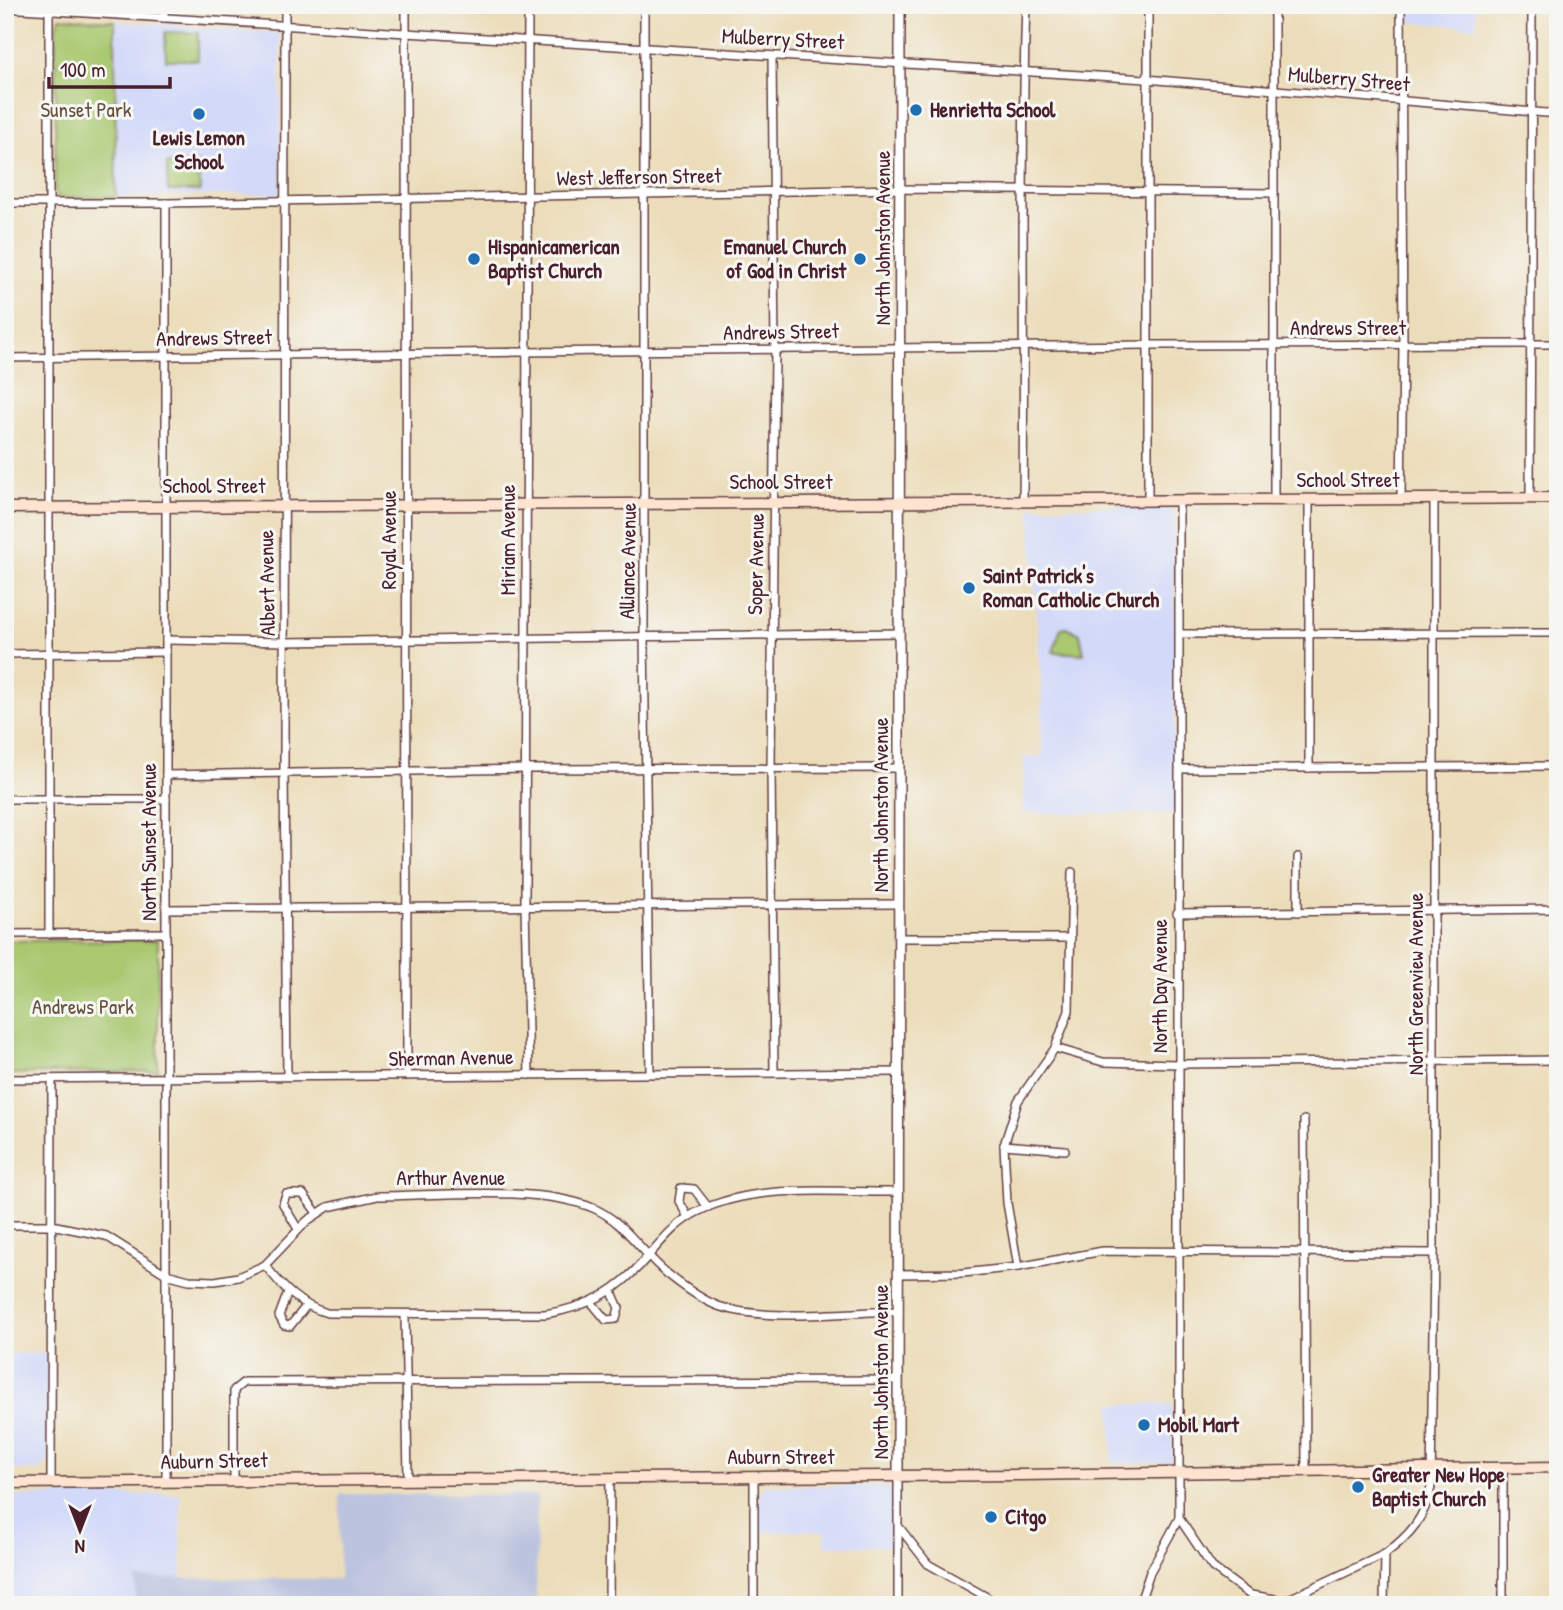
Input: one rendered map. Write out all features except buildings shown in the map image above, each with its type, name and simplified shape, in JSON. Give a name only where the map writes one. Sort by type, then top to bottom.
[{"type":"main road","name":"School Street","points":[[5,508],[1558,498]]},
{"type":"main road","name":"Auburn Street","points":[[5,1483],[898,1476],[1558,1467]]},
{"type":"street","points":[[163,18],[164,5]]},
{"type":"street","name":"Albert Avenue","points":[[285,5],[284,774],[287,1076]]},
{"type":"street","name":"Royal Avenue","points":[[407,5],[407,1076]]},
{"type":"street","name":"Miriam Avenue","points":[[528,5],[525,906],[529,1074]]},
{"type":"street","name":"Alliance Avenue","points":[[644,5],[644,636],[650,1073]]},
{"type":"street","name":"North Johnston Avenue","points":[[898,1605],[900,5]]},
{"type":"street","points":[[1023,500],[1025,347],[1021,189],[1026,5]]},
{"type":"street","points":[[1137,5],[1148,10],[1146,79],[1149,499]]},
{"type":"street","points":[[1274,5],[1274,499]]},
{"type":"street","points":[[1401,5],[1401,499]]},
{"type":"street","points":[[1530,498],[1532,5]]},
{"type":"street","name":"Mulberry Street","points":[[5,8],[49,8],[528,43],[1146,79],[1558,114]]},
{"type":"street","points":[[49,8],[49,934]]},
{"type":"street","name":"Soper Avenue","points":[[772,56],[771,193],[775,350],[771,768],[774,1072]]},
{"type":"street","name":"West Jefferson Street","points":[[5,203],[166,203],[900,189],[1021,189],[1147,194],[1274,193]]},
{"type":"street","name":"North Sunset Avenue","points":[[166,203],[166,1481]]},
{"type":"street","name":"Andrews Street","points":[[5,358],[1147,345],[1558,344]]},
{"type":"street","points":[[1309,499],[1309,768]]},
{"type":"street","name":"North Greenview Avenue","points":[[1279,1602],[1385,1554],[1419,1523],[1429,1497],[1432,1468],[1434,1252],[1434,499]]},
{"type":"street","name":"North Day Avenue","points":[[1179,500],[1179,1518]]},
{"type":"street","points":[[166,640],[286,642],[899,633]]},
{"type":"street","points":[[1180,634],[1558,633]]},
{"type":"street","points":[[5,654],[166,652]]},
{"type":"street","points":[[1180,769],[1558,766]]},
{"type":"street","points":[[166,775],[527,769],[899,768]]},
{"type":"street","points":[[5,799],[166,799]]},
{"type":"street","points":[[1298,857],[1298,912]]},
{"type":"street","points":[[1017,1267],[1007,1203],[1004,1145],[1018,1101],[1055,1048],[1069,1012],[1072,872]]},
{"type":"street","points":[[166,909],[405,905],[899,904]]},
{"type":"street","points":[[1177,913],[1558,909]]},
{"type":"street","points":[[5,934],[166,933]]},
{"type":"street","points":[[899,938],[1070,938]]},
{"type":"street","points":[[1055,1048],[1103,1062],[1178,1064],[1558,1060]]},
{"type":"street","name":"Sherman Avenue","points":[[5,1079],[898,1072]]},
{"type":"street","points":[[51,1482],[52,1079]]},
{"type":"street","points":[[1304,1119],[1307,1251],[1306,1470]]},
{"type":"street","points":[[1004,1145],[1065,1150]]},
{"type":"street","points":[[688,1217],[679,1201],[681,1188],[694,1189],[708,1207]]},
{"type":"street","points":[[265,1265],[288,1292],[307,1306],[336,1314],[545,1314],[592,1303],[612,1292],[670,1230],[708,1207],[760,1193],[899,1192]]},
{"type":"street","points":[[299,1229],[283,1204],[286,1194],[303,1194],[317,1213]]},
{"type":"street","name":"Arthur Avenue","points":[[5,1225],[51,1225],[106,1236],[166,1274],[215,1281],[238,1278],[265,1265],[317,1213],[328,1207],[365,1197],[557,1197],[594,1209],[616,1221],[648,1256],[691,1291],[733,1310],[772,1313],[899,1311]]},
{"type":"street","points":[[899,1274],[963,1273],[1017,1267],[1103,1251],[1434,1252]]},
{"type":"street","points":[[288,1292],[279,1316],[284,1325],[290,1326],[296,1322],[307,1306]]},
{"type":"street","points":[[592,1303],[606,1320],[616,1319],[620,1312],[612,1292]]},
{"type":"street","points":[[405,1316],[408,1478]]},
{"type":"street","points":[[234,1480],[233,1396],[239,1384],[897,1380]]},
{"type":"street","points":[[1503,1468],[1503,1605]]},
{"type":"street","points":[[754,1476],[754,1605]]},
{"type":"street","points":[[609,1605],[610,1478]]},
{"type":"street","points":[[1139,1605],[1150,1572],[1179,1518],[1212,1567],[1250,1595],[1257,1605]]},
{"type":"street","points":[[899,1527],[928,1564],[1001,1605]]},
{"type":"street","points":[[1384,1605],[1385,1554]]},
{"type":"street","points":[[1250,1595],[1279,1602]]},
{"type":"shaded area","points":[[1410,5],[1476,5],[1476,27],[1409,22]]},
{"type":"shaded area","name":"Lewis Lemon School","points":[[115,21],[280,33],[281,194],[116,197]]},
{"type":"shaded area","points":[[1166,506],[1174,513],[1175,814],[1023,813],[1024,757],[1042,756],[1042,698],[1030,507]]},
{"type":"shaded area","points":[[5,1353],[47,1354],[48,1462],[39,1470],[5,1470]]},
{"type":"shaded area","points":[[1111,1404],[1172,1404],[1172,1459],[1169,1463],[1112,1463]]},
{"type":"shaded area","points":[[765,1486],[887,1486],[895,1496],[895,1546],[825,1546],[825,1531],[761,1532],[760,1493]]},
{"type":"shaded area","points":[[180,1494],[182,1579],[136,1578],[136,1605],[5,1605],[5,1496]]},
{"type":"shaded area","points":[[340,1494],[537,1495],[536,1605],[136,1605],[136,1578],[339,1579]]},
{"type":"green space","name":"Sunset Park","points":[[60,17],[115,21],[116,197],[60,198],[55,193],[56,28]]},
{"type":"green space","points":[[165,32],[198,33],[198,60],[166,60]]},
{"type":"green space","points":[[199,163],[200,191],[168,191],[167,164]]},
{"type":"green space","points":[[1066,627],[1080,634],[1084,654],[1053,652],[1061,628]]},
{"type":"green space","name":"Andrews Park","points":[[158,940],[158,1071],[5,1074],[5,941]]},
{"type":"place","name":"Henrietta School","points":[[916,110]]},
{"type":"place","name":"Lewis Lemon School","points":[[199,114]]},
{"type":"place","name":"Hispanicamerican Baptist Church","points":[[474,259]]},
{"type":"place","name":"Emanuel Church of God in Christ","points":[[860,259]]},
{"type":"place","name":"Saint Patrick's Roman Catholic Church","points":[[969,588]]},
{"type":"place","name":"Mobil Mart","points":[[1144,1425]]},
{"type":"place","name":"Greater New Hope Baptist Church","points":[[1358,1487]]},
{"type":"place","name":"Citgo","points":[[991,1517]]}]
